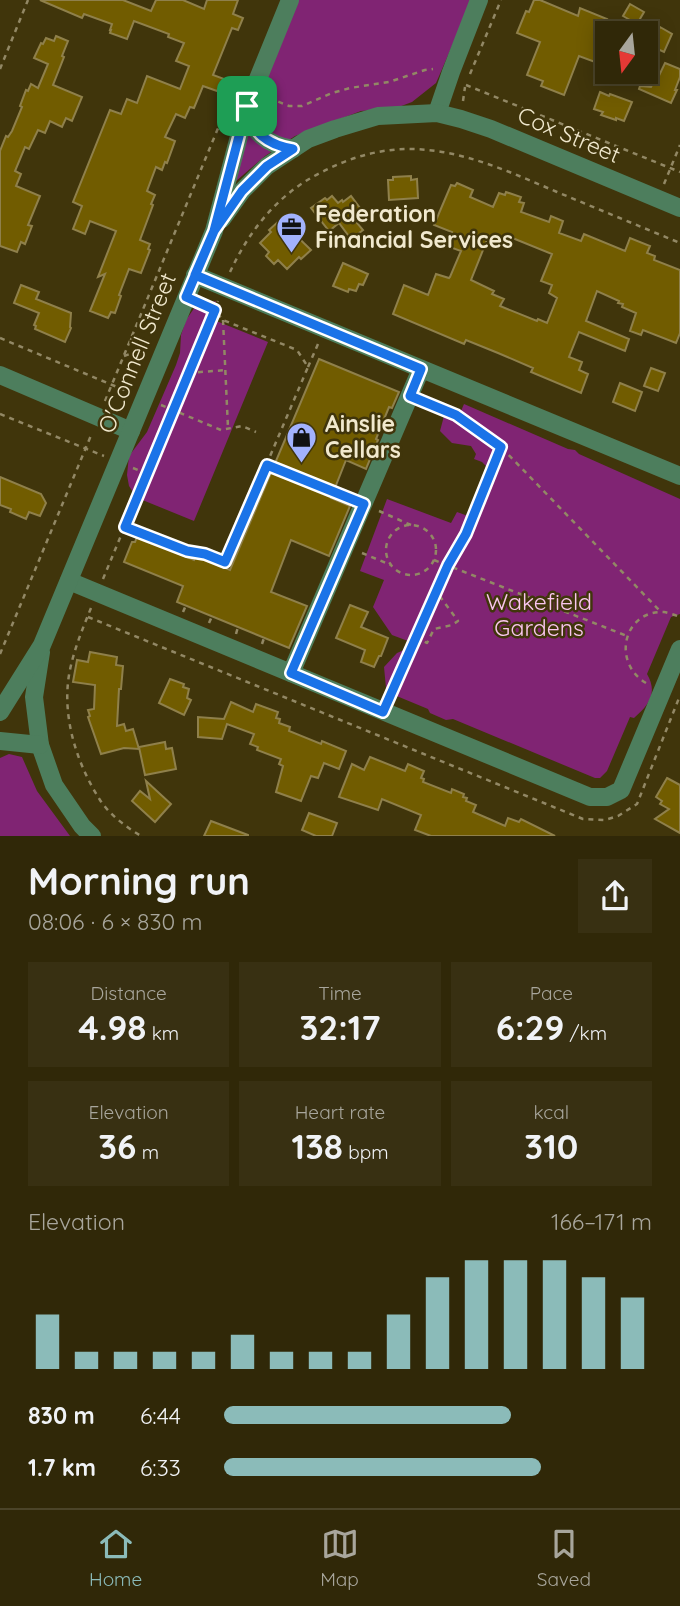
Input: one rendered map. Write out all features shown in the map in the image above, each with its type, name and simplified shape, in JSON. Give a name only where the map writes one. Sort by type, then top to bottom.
[{"type":"street","name":"O'Connell Street","points":[[0,712],[42,645],[214,231],[250,99],[290,0]]},
{"type":"street","points":[[437,113],[479,0]]},
{"type":"street","points":[[250,99],[248,120],[271,143],[293,149]]},
{"type":"street","name":"Cox Street","points":[[214,231],[242,191],[267,166],[309,139],[378,116],[437,113],[491,129],[680,208]]},
{"type":"street","points":[[195,275],[680,476]]},
{"type":"street","points":[[291,673],[346,546],[359,502],[421,369]]},
{"type":"street","points":[[0,375],[131,431]]},
{"type":"street","points":[[68,581],[590,797],[607,797],[621,790],[679,654]]},
{"type":"street","points":[[42,645],[34,697],[40,746],[54,785],[92,836]]},
{"type":"street","points":[[0,741],[40,746]]},
{"type":"path","points":[[0,69],[29,0]]},
{"type":"path","points":[[470,74],[501,0]]},
{"type":"path","points":[[250,99],[302,106],[350,88],[389,82],[425,70],[437,69],[451,72],[458,82],[465,85],[680,172]]},
{"type":"path","points":[[461,119],[465,85]]},
{"type":"path","points":[[112,384],[235,88]]},
{"type":"path","points":[[658,199],[680,145]]},
{"type":"path","points":[[103,579],[238,256],[267,213],[280,199],[315,175],[342,162],[382,151],[435,151],[491,165],[680,243]]},
{"type":"path","points":[[186,297],[215,310],[223,320],[297,350],[308,367]]},
{"type":"path","points":[[223,320],[228,428]]},
{"type":"path","points":[[0,338],[221,430],[242,426],[256,432]]},
{"type":"path","points":[[125,527],[187,551],[205,554],[225,562],[319,340]]},
{"type":"path","points":[[124,356],[150,347]]},
{"type":"path","points":[[188,373],[226,370]]},
{"type":"path","points":[[410,396],[456,415],[501,447],[662,612]]},
{"type":"path","points":[[0,414],[85,449],[0,654]]},
{"type":"path","points":[[383,712],[436,590],[466,534],[501,447]]},
{"type":"path","points":[[267,465],[419,526],[432,536],[436,552],[430,566],[418,574],[403,573],[346,546]]},
{"type":"path","points":[[391,565],[386,550],[391,535],[396,530],[411,525]]},
{"type":"path","points":[[434,560],[627,636]]},
{"type":"path","points":[[416,637],[428,642],[434,629],[458,621],[436,590]]},
{"type":"path","points":[[183,612],[186,605]]},
{"type":"path","points":[[643,681],[633,673],[627,662],[627,636],[634,625],[654,613],[662,612],[680,617]]},
{"type":"path","points":[[209,623],[212,616]]},
{"type":"path","points":[[141,836],[124,825],[101,802],[74,743],[66,695],[68,677],[88,617],[583,819]]},
{"type":"path","points":[[236,634],[238,627]]},
{"type":"path","points":[[262,645],[264,638]]},
{"type":"green space","points":[[298,0],[472,0],[436,83],[412,102],[396,108],[361,111],[295,136],[265,156],[235,182],[256,101]]},
{"type":"green space","points":[[216,301],[209,318],[268,342],[194,521],[140,499],[129,486],[127,475],[129,456],[147,432],[176,365],[186,320],[195,307]]},
{"type":"green space","name":"Wakefield Gardens","points":[[464,404],[575,450],[680,499],[680,614],[671,617],[647,674],[652,687],[648,703],[634,718],[630,717],[607,771],[600,778],[453,719],[446,720],[430,713],[428,709],[387,692],[384,667],[397,653],[404,650],[408,641],[392,635],[373,607],[384,580],[360,571],[387,499],[451,523],[457,512],[468,516],[488,468],[474,459],[476,454],[471,446],[452,443],[440,431],[444,416],[453,411],[461,411]]},
{"type":"green space","points":[[9,754],[22,757],[37,791],[70,836],[0,836],[0,758]]},
{"type":"building","points":[[40,0],[123,0],[151,11],[156,0],[183,0],[204,9],[207,0],[238,0],[233,14],[243,18],[238,30],[232,28],[213,75],[224,79],[217,91],[203,86],[194,108],[190,107],[185,118],[176,114],[165,137],[175,141],[162,170],[156,167],[147,191],[155,195],[140,240],[150,244],[150,250],[141,273],[129,269],[115,313],[111,312],[108,318],[90,311],[105,274],[98,277],[116,231],[90,221],[85,234],[73,229],[82,206],[73,202],[110,110],[121,114],[127,99],[137,103],[147,76],[180,89],[189,66],[176,61],[184,43],[168,37],[169,34],[134,21],[127,39],[110,33],[112,24],[84,14],[82,18]]},
{"type":"building","points":[[534,0],[540,0],[578,16],[580,8],[607,19],[595,21],[595,62],[579,56],[564,95],[541,86],[543,81],[527,75],[540,42],[517,33],[526,11],[529,12]]},
{"type":"building","points":[[630,4],[644,12],[639,21],[632,21],[623,16]]},
{"type":"building","points":[[660,27],[672,34],[664,52],[658,49]]},
{"type":"building","points":[[56,36],[68,41],[53,85],[82,97],[72,121],[66,118],[62,127],[50,121],[45,133],[38,130],[29,149],[25,147],[15,171],[21,174],[16,186],[40,196],[28,225],[32,226],[25,244],[21,242],[17,252],[0,246],[0,151],[6,136],[12,131],[26,90],[28,91],[31,84],[38,88],[48,64],[34,58],[41,43],[43,44],[46,38],[54,41]]},
{"type":"building","points":[[665,63],[680,69],[677,90],[671,103],[639,89],[640,86],[651,87],[652,84],[658,84]]},
{"type":"building","points":[[600,92],[632,102],[624,121],[601,115],[603,112],[594,109]]},
{"type":"building","points":[[411,176],[411,180],[417,179],[418,198],[389,200],[388,180]]},
{"type":"building","points":[[457,183],[473,190],[470,197],[493,207],[499,193],[505,195],[506,192],[521,197],[519,202],[524,203],[521,212],[549,222],[551,216],[563,221],[559,233],[581,241],[584,234],[625,251],[630,238],[650,246],[647,253],[655,256],[654,260],[680,270],[680,333],[676,343],[643,330],[641,335],[630,331],[636,313],[597,291],[586,321],[629,339],[625,351],[579,332],[569,357],[582,362],[579,370],[588,374],[581,393],[531,372],[533,368],[498,353],[466,340],[464,344],[393,314],[404,285],[428,295],[436,274],[450,277],[461,251],[447,246],[452,232],[434,225],[451,185],[455,186]],"holes":[[[510,237],[552,254],[541,281],[552,285],[549,293],[557,298],[547,323],[500,306],[504,299],[471,280],[487,240],[503,246]]]},
{"type":"building","points":[[332,196],[338,203],[351,196],[366,216],[357,223],[363,230],[351,239],[339,223],[329,231],[311,208]]},
{"type":"building","points":[[280,220],[311,250],[287,269],[278,260],[274,264],[266,256],[269,252],[260,243]]},
{"type":"building","points":[[343,263],[368,274],[363,285],[359,284],[356,291],[349,289],[348,292],[333,286]]},
{"type":"building","points":[[21,285],[39,292],[36,299],[71,313],[71,328],[65,342],[35,329],[39,313],[14,303]]},
{"type":"building","points":[[319,359],[399,392],[392,408],[389,407],[366,469],[346,460],[331,498],[350,506],[329,556],[291,540],[271,592],[307,606],[289,648],[177,602],[183,586],[124,562],[132,542],[135,542],[137,537],[194,560],[196,556],[230,570]]},
{"type":"building","points":[[651,368],[665,373],[658,391],[644,386]]},
{"type":"building","points":[[620,383],[642,392],[635,411],[613,402]]},
{"type":"building","points":[[0,477],[41,494],[46,503],[40,516],[29,512],[26,519],[0,505]]},
{"type":"building","points":[[350,605],[368,612],[361,627],[388,638],[374,667],[361,662],[365,650],[336,638]]},
{"type":"building","points":[[90,652],[117,657],[116,665],[123,666],[117,726],[124,724],[126,731],[133,729],[139,749],[124,748],[101,754],[88,717],[88,710],[94,709],[95,685],[73,682],[77,660],[88,662]]},
{"type":"building","points":[[170,679],[189,689],[187,698],[191,700],[184,715],[159,703]]},
{"type":"building","points":[[231,702],[253,712],[256,704],[278,712],[276,718],[280,719],[279,723],[290,727],[289,731],[346,751],[339,769],[324,763],[318,778],[311,776],[301,801],[276,792],[283,766],[279,764],[281,759],[257,750],[258,747],[250,744],[254,734],[227,724],[222,739],[198,737],[198,717],[224,719]]},
{"type":"building","points":[[165,742],[166,749],[172,748],[176,769],[145,775],[139,747]]},
{"type":"building","points":[[370,757],[405,771],[408,764],[424,771],[421,778],[424,779],[423,782],[451,793],[452,789],[464,794],[466,801],[476,805],[473,812],[505,826],[508,818],[519,822],[521,819],[555,836],[431,836],[415,830],[421,815],[382,799],[378,810],[339,797],[352,764],[364,770]]},
{"type":"building","points":[[667,778],[680,785],[680,833],[655,819],[669,809],[660,804],[662,801],[656,797]]},
{"type":"building","points":[[146,781],[171,804],[155,822],[132,801],[140,791],[150,799]]},
{"type":"building","points":[[309,813],[337,823],[332,836],[316,836],[302,830]]},
{"type":"building","points":[[211,821],[248,835],[248,836],[204,836]]},
{"type":"place","name":"Federation Financial Services","points":[[292,254]]},
{"type":"place","name":"Ainslie Cellars","points":[[302,464]]},
{"type":"route","points":[[247,106],[214,231],[202,260],[195,275],[186,297],[215,310],[125,527],[187,551],[205,554],[225,562],[267,465],[364,504],[291,673],[383,712],[448,565],[466,534],[501,447],[456,415],[410,396],[421,369],[195,275],[214,231],[242,191],[267,166],[293,149],[271,143],[261,135],[248,120],[247,106]]}]
